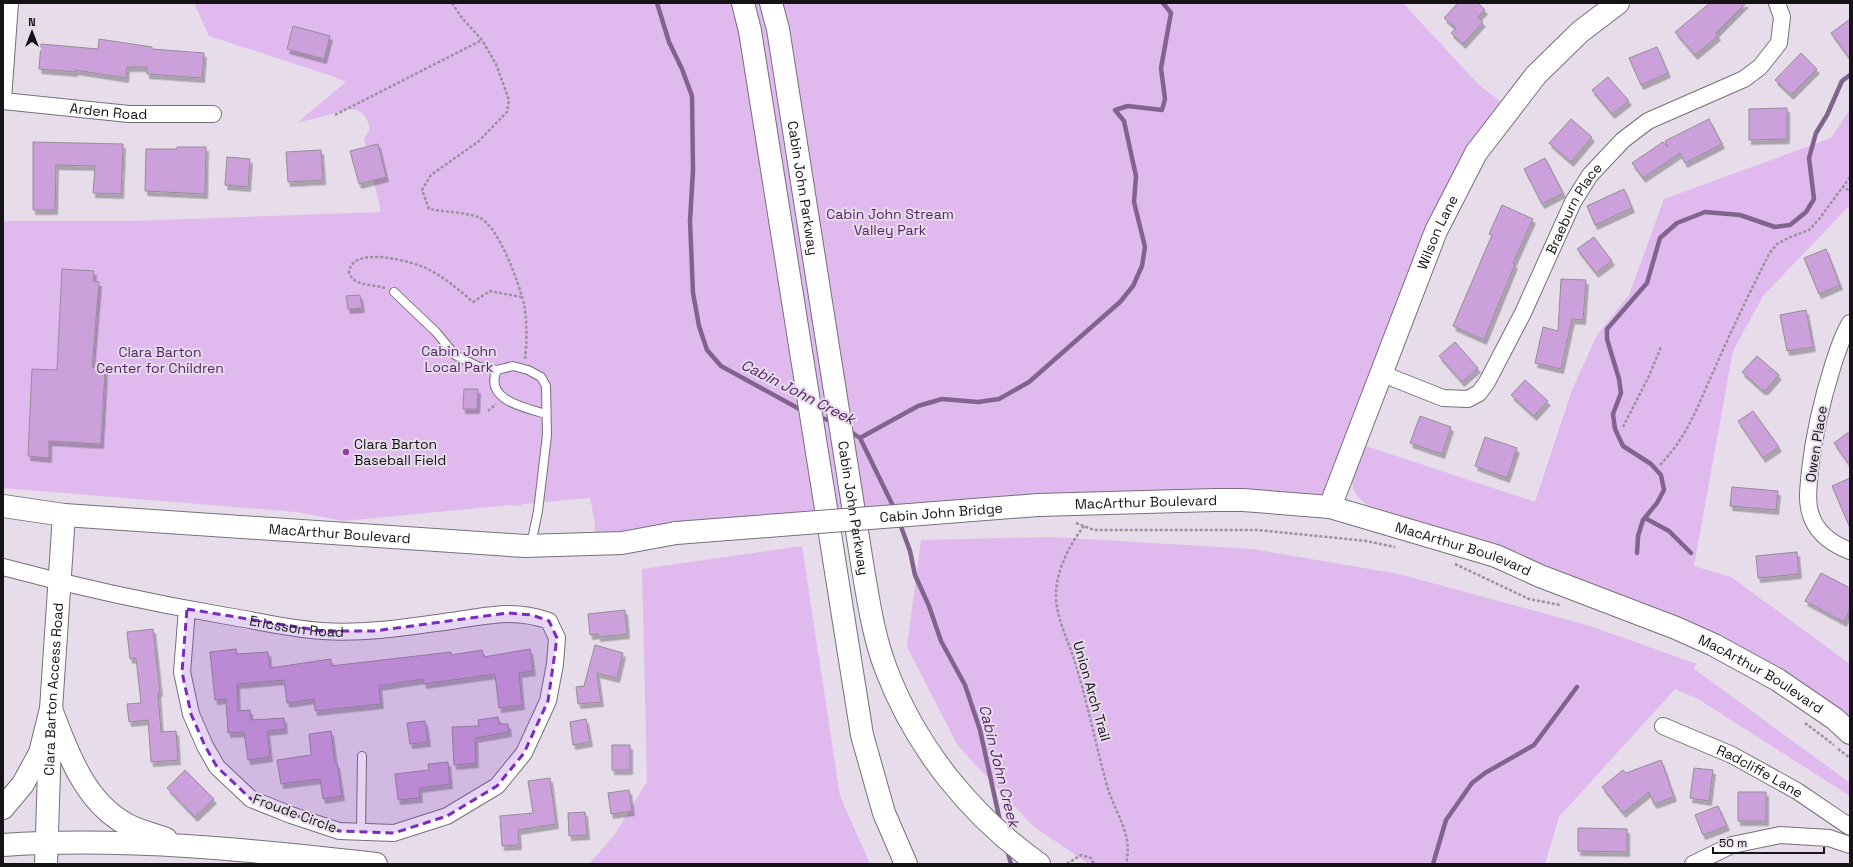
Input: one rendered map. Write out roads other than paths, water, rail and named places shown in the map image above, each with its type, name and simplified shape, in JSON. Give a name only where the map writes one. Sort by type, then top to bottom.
[{"type":"main road","name":"Cabin John Parkway","points":[[743,3],[750,31],[862,735],[884,813],[906,864]]},
{"type":"main road","name":"Cabin John Parkway","points":[[771,3],[779,37],[869,605],[886,668],[912,722],[942,771],[990,825],[1039,864]]},
{"type":"main road","name":"Wilson Lane","points":[[1330,507],[1436,230],[1476,153],[1536,75],[1580,32],[1613,4]]},
{"type":"main road","name":"MacArthur Boulevard","points":[[1038,505],[1243,500],[1330,507],[1496,556],[1540,576],[1676,628],[1714,645],[1778,680],[1835,719],[1850,733]]},
{"type":"main road","name":"Cabin John Bridge","points":[[676,533],[1038,505]]},
{"type":"main road","name":"MacArthur Boulevard","points":[[3,506],[64,515],[533,546],[622,543],[676,533]]},
{"type":"main road","name":"Clara Barton Access Road","points":[[46,864],[48,842],[50,709],[64,515]]},
{"type":"main road","points":[[3,808],[23,784],[40,753],[50,709]]},
{"type":"main road","points":[[50,709],[70,757],[83,782],[107,811],[127,824],[184,845]]},
{"type":"main road","points":[[3,845],[48,842],[184,845],[376,864]]},
{"type":"street","points":[[3,100],[5,37],[10,3]]},
{"type":"street","name":"Braeburn Place","points":[[1380,373],[1443,398],[1468,399],[1479,393],[1487,382],[1523,313],[1573,202],[1590,175],[1623,140],[1648,121],[1744,79],[1760,66],[1779,43],[1782,17],[1777,3]]},
{"type":"street","name":"Arden Road","points":[[3,100],[130,114],[213,114]]},
{"type":"street","name":"Owen Place","points":[[1850,323],[1842,335],[1814,434],[1807,500],[1810,514],[1817,529],[1837,546],[1850,551]]},
{"type":"street","name":"Ericsson Road","points":[[3,567],[60,582],[187,609],[275,625],[322,631],[374,631],[508,613],[532,615],[549,621],[557,638],[555,664]]},
{"type":"street","name":"Froude Circle","points":[[187,609],[182,672],[191,714],[205,746],[217,767],[251,799],[339,831],[394,833],[447,816],[497,786],[524,753],[548,701],[555,664]]},
{"type":"street","name":"Radcliffe Lane","points":[[1664,726],[1732,755],[1797,791],[1850,827]]},
{"type":"street","points":[[1692,864],[1732,845],[1780,835],[1829,838],[1850,845]]},
{"type":"lane","points":[[394,292],[436,332],[455,355],[479,367],[497,370],[513,366],[523,369],[541,377],[546,386],[547,435],[538,511],[533,535],[533,546]]},
{"type":"lane","points":[[497,370],[494,377],[496,390],[506,401],[546,414]]},
{"type":"lane","points":[[361,832],[362,756]]},
{"type":"waterway","name":"Cabin John Creek","points":[[657,3],[669,42],[682,69],[692,96],[693,170],[690,221],[693,293],[699,326],[707,350],[721,366],[803,411]]},
{"type":"waterway","points":[[860,438],[918,406],[942,399],[978,402],[999,399],[1029,382],[1120,302],[1133,286],[1142,266],[1145,247],[1134,202],[1136,176],[1124,121],[1115,110],[1128,106],[1162,110],[1165,99],[1161,68],[1171,13],[1163,3]]},
{"type":"waterway","points":[[1637,553],[1638,536],[1643,520],[1657,503],[1664,490],[1661,475],[1651,464],[1623,446],[1615,429],[1613,414],[1621,393],[1619,379],[1607,339],[1607,329],[1647,283],[1660,238],[1677,223],[1705,212],[1740,215],[1775,227],[1790,225],[1806,212],[1814,199],[1809,158],[1816,133],[1827,115],[1842,81],[1850,75]]},
{"type":"waterway","name":"Cabin John Creek","points":[[817,416],[833,422]]},
{"type":"waterway","name":"Cabin John Creek","points":[[848,430],[860,438],[895,510]]},
{"type":"waterway","points":[[1645,518],[1669,531],[1691,553]]},
{"type":"waterway","name":"Cabin John Creek","points":[[899,521],[910,551],[915,575],[929,606],[941,641],[965,685],[980,730],[1000,821]]},
{"type":"waterway","points":[[1433,864],[1446,820],[1472,783],[1485,773],[1534,745],[1577,687]]},
{"type":"waterway","name":"Cabin John Creek","points":[[1007,850],[1011,864]]},
{"type":"place","name":"Clara Barton Baseball Field","points":[[346,452]]},
{"type":"park label","name":"Cabin John Stream Valley Park","points":[[890,222]]},
{"type":"park label","name":"Clara Barton Center for Children","points":[[160,360]]},
{"type":"park label","name":"Cabin John Local Park","points":[[459,360]]}]
